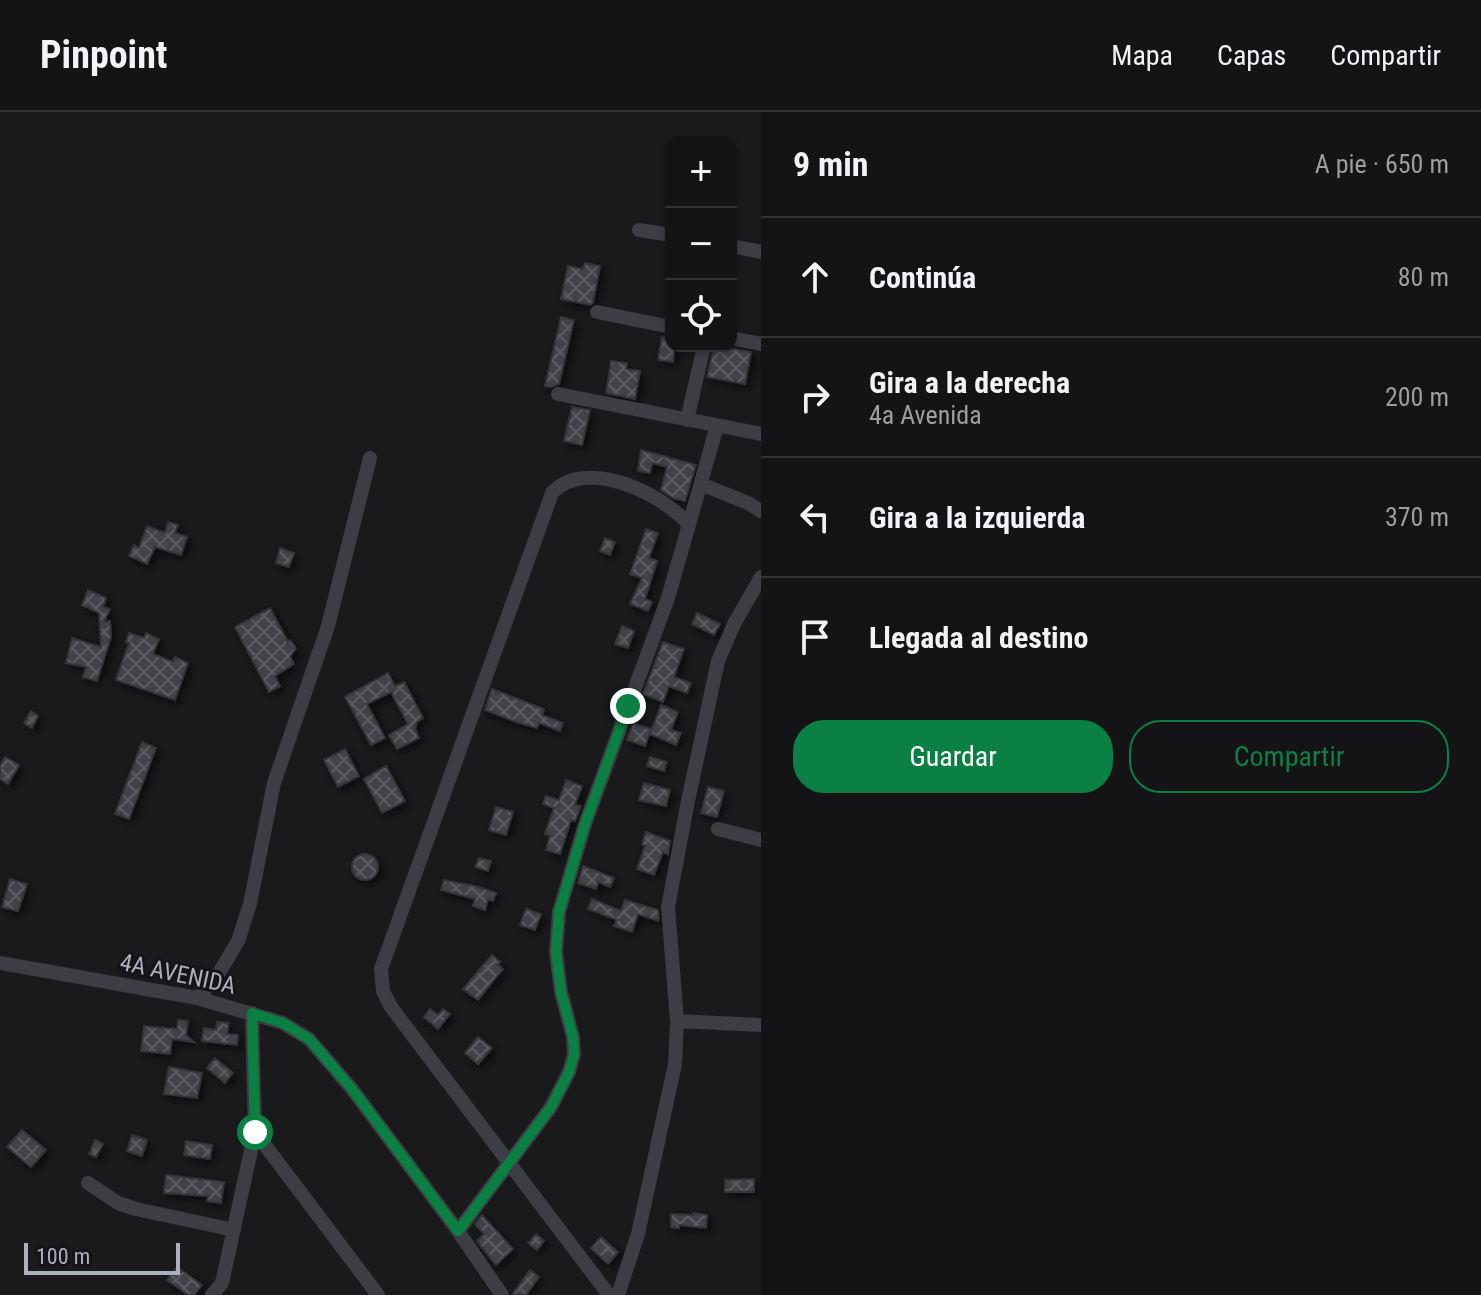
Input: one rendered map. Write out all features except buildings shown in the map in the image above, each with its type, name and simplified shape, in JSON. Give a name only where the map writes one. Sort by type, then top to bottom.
[{"type":"street","points":[[639,230],[665,234]]},
{"type":"street","points":[[737,247],[761,252]]},
{"type":"street","points":[[597,312],[665,326]]},
{"type":"street","points":[[737,339],[761,344]]},
{"type":"street","points":[[687,420],[703,352]]},
{"type":"street","points":[[558,394],[761,434]]},
{"type":"street","points":[[458,1231],[551,1107],[569,1072],[574,1054],[573,1037],[561,992],[556,952],[559,912],[585,824],[668,598],[717,426]]},
{"type":"street","points":[[197,998],[216,978],[238,941],[250,904],[274,783],[328,626],[370,458]]},
{"type":"street","points":[[609,1295],[391,1007],[383,991],[381,969],[552,493],[572,480],[618,483],[658,498],[689,525]]},
{"type":"street","points":[[701,484],[761,511]]},
{"type":"street","points":[[618,1295],[638,1234],[675,1064],[677,1021],[668,907],[670,892],[718,661],[734,624],[761,577]]},
{"type":"street","points":[[718,829],[761,840]]},
{"type":"street","name":"4A AVENIDA","points":[[0,963],[197,998],[283,1023],[309,1039],[352,1089],[502,1295]]},
{"type":"street","points":[[212,1295],[222,1283],[255,1132],[252,1013]]},
{"type":"street","points":[[677,1021],[761,1025]]},
{"type":"street","points":[[255,1132],[378,1295]]},
{"type":"street","points":[[88,1183],[118,1203],[136,1209],[234,1230]]},
{"type":"route","points":[[255,1132],[252,1013],[283,1023],[309,1039],[352,1089],[458,1231],[551,1107],[569,1072],[574,1054],[573,1037],[561,992],[556,952],[559,912],[585,824],[628,706]]}]
